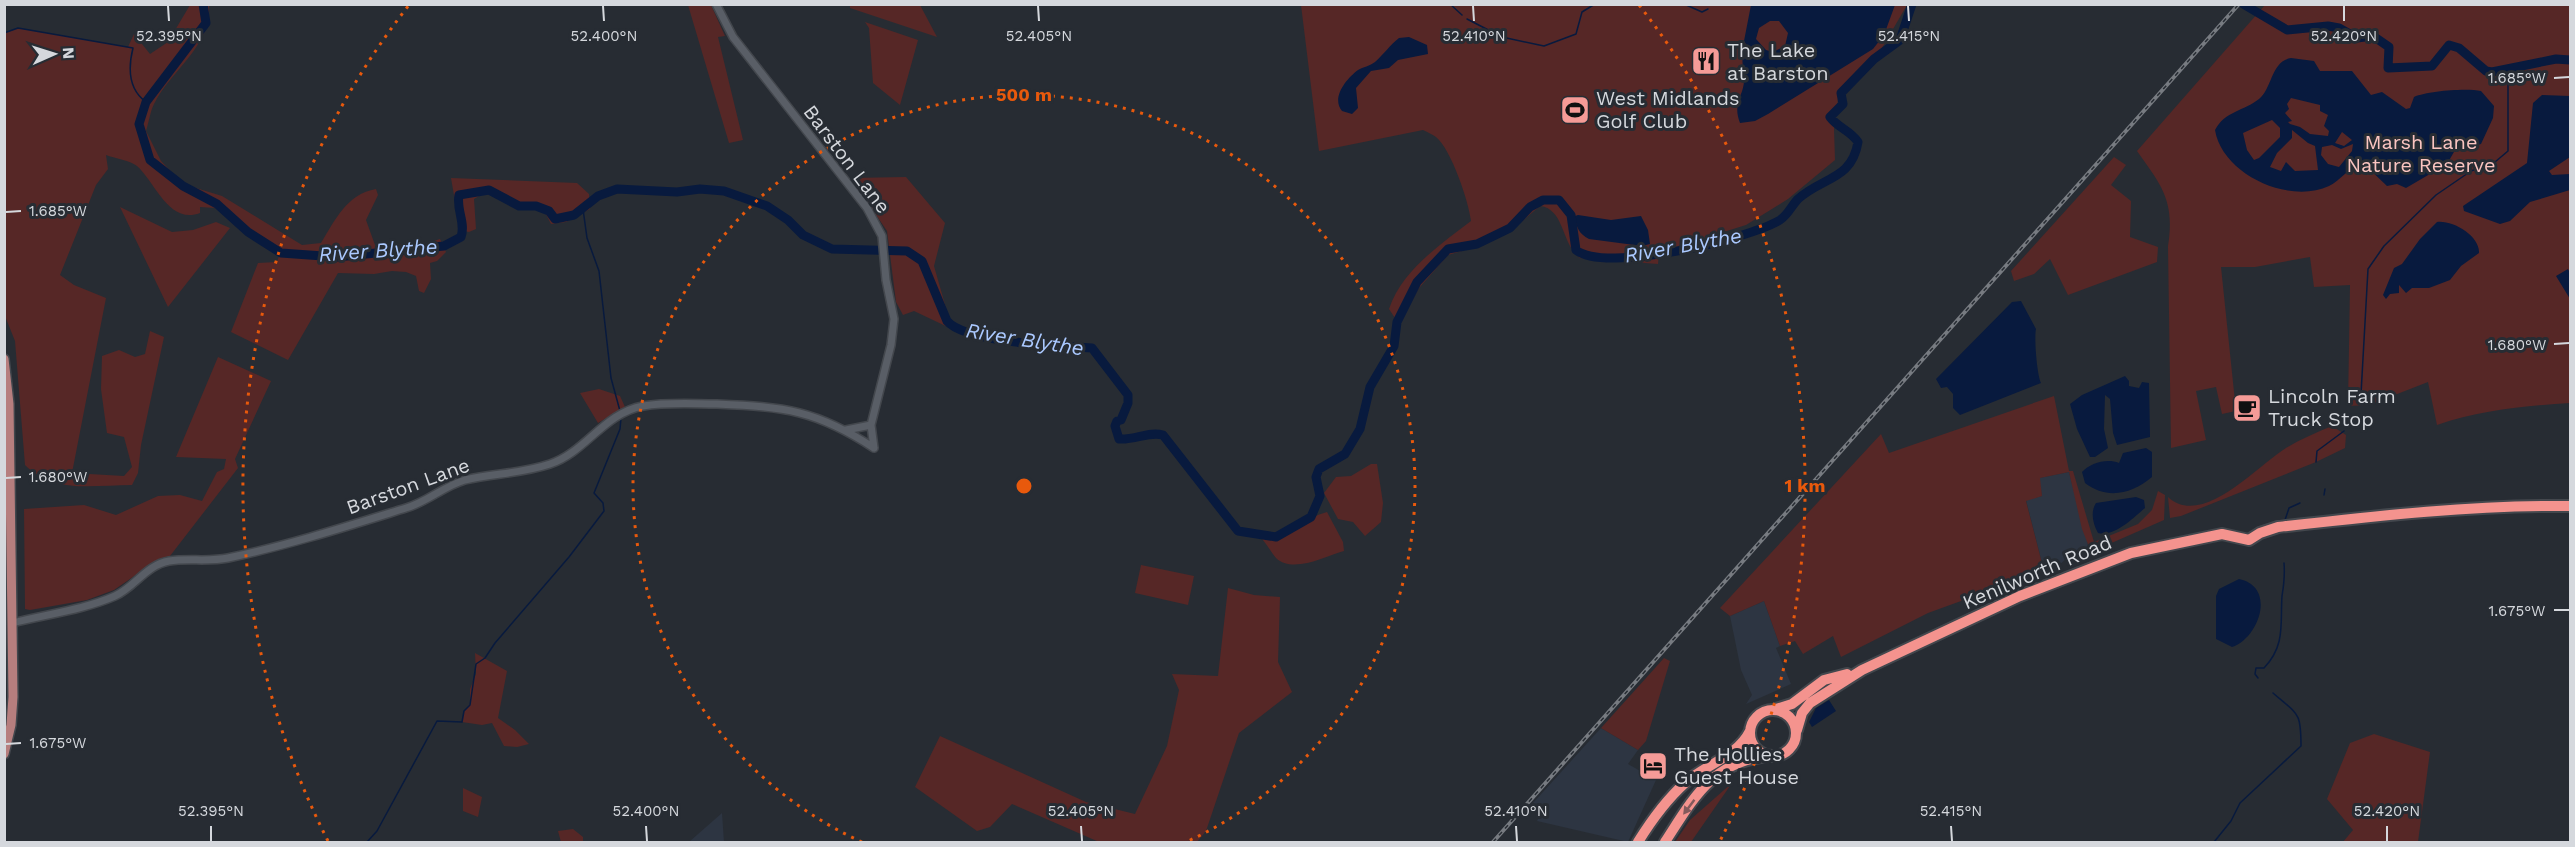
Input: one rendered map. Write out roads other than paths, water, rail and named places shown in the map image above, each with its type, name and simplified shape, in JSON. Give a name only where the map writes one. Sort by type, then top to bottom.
[{"type":"highway","name":"Kenilworth Road","points":[[1797,730],[1802,713],[1810,703],[1862,670],[2020,596],[2132,553],[2222,534],[2249,540],[2260,533],[2278,527],[2430,510],[2500,506],[2571,506]]},
{"type":"highway","name":"Kenilworth Road","points":[[1776,709],[1792,704],[1824,680],[1862,670]]},
{"type":"highway","points":[[1638,843],[1666,802],[1684,784],[1738,749],[1756,717],[1762,712],[1776,709],[1790,716],[1797,730],[1791,748],[1777,756],[1750,758],[1721,770],[1691,804],[1665,843]]},
{"type":"highway","points":[[1750,731],[1755,747],[1769,756]]},
{"type":"main road","points":[[4,359],[9,404],[12,622],[12,712],[4,754]]},
{"type":"street","name":"Barston Lane","points":[[12,622],[84,608],[109,599],[118,595],[159,564],[169,561],[213,560],[282,546],[412,506],[466,480],[513,474],[553,463],[566,457],[624,411],[666,404],[761,405],[802,413],[846,430],[874,448],[871,425],[894,335],[893,311],[882,236],[867,208],[733,37],[716,4]]},
{"type":"street","points":[[846,430],[871,425]]},
{"type":"water","points":[[1751,4],[1895,5],[1884,35],[1873,49],[1768,114],[1755,121],[1740,123],[1737,110],[1744,86],[1743,59],[1747,46],[1744,41]],"holes":[[[1770,21],[1779,21],[1788,33],[1785,46],[1773,52],[1766,50],[1756,39],[1759,28]]]},
{"type":"water","points":[[1409,37],[1427,45],[1428,54],[1398,60],[1389,68],[1371,71],[1356,88],[1358,108],[1352,114],[1342,111],[1339,106],[1339,95],[1349,78],[1358,70],[1375,62],[1399,38]]},
{"type":"water","points":[[2291,58],[2314,61],[2320,71],[2352,71],[2371,95],[2382,92],[2406,109],[2410,108],[2414,97],[2428,93],[2481,91],[2494,106],[2493,118],[2481,144],[2470,147],[2458,145],[2447,164],[2406,188],[2397,184],[2387,186],[2363,163],[2329,186],[2313,191],[2277,188],[2260,182],[2230,160],[2220,146],[2215,130],[2229,115],[2259,99],[2267,89],[2279,64]],"holes":[[[2291,98],[2320,105],[2320,111],[2328,115],[2324,126],[2329,131],[2328,136],[2310,134],[2290,124],[2288,122],[2292,121],[2285,113],[2289,109],[2287,104]],[[2272,120],[2280,128],[2280,137],[2259,158],[2254,160],[2247,150],[2243,133]],[[2292,130],[2315,146],[2318,170],[2295,171],[2286,162],[2281,171],[2270,167],[2277,153],[2292,138]],[[2342,132],[2352,140],[2344,146],[2335,143]],[[2353,144],[2352,151],[2339,167],[2328,164],[2321,155],[2322,147],[2332,145],[2341,149]]]},
{"type":"water","points":[[2542,95],[2570,96],[2570,157],[2549,171],[2552,175],[2570,174],[2570,190],[2530,202],[2510,221],[2500,224],[2464,211],[2463,206],[2527,163],[2533,103]]},
{"type":"water","points":[[1575,216],[1611,220],[1641,216],[1648,230],[1650,244],[1642,246],[1589,239],[1577,227]]},
{"type":"water","points":[[2437,222],[2458,226],[2464,230],[2475,241],[2479,253],[2461,266],[2450,280],[2429,288],[2412,288],[2406,293],[2399,285],[2399,293],[2390,294],[2386,299],[2383,295],[2394,268],[2402,264],[2420,239]]},
{"type":"water","points":[[2568,269],[2570,273],[2570,299],[2556,276]]},
{"type":"water","points":[[2021,301],[2036,329],[2036,356],[2041,383],[1960,415],[1953,408],[1953,394],[1947,387],[1941,388],[1936,379],[2012,302]]},
{"type":"water","points":[[2125,376],[2129,381],[2129,386],[2139,388],[2142,382],[2149,383],[2150,437],[2117,445],[2113,433],[2110,399],[2105,395],[2104,429],[2108,448],[2095,457],[2090,457],[2077,429],[2070,404],[2082,395]]},
{"type":"water","points":[[2146,448],[2152,452],[2152,477],[2136,488],[2111,493],[2102,492],[2085,483],[2082,472],[2089,466],[2104,461],[2119,463],[2123,453]]},
{"type":"water","points":[[2136,497],[2144,500],[2145,508],[2117,529],[2098,533],[2093,518],[2096,503]]},
{"type":"water","points":[[2239,579],[2251,584],[2258,592],[2261,602],[2260,613],[2250,634],[2242,642],[2232,647],[2216,639],[2216,596],[2219,589]]},
{"type":"water","points":[[1829,700],[1836,711],[1812,727],[1809,722],[1816,708]]},
{"type":"waterway","name":"River Blythe","points":[[203,4],[206,23],[146,102],[139,124],[150,160],[183,186],[217,204],[248,232],[281,253],[337,257],[444,246],[461,237],[459,195],[489,190],[519,206],[536,206],[549,211],[555,219],[574,215],[598,196],[617,189],[677,192],[700,189],[724,191],[767,206],[788,220],[803,235],[832,249],[907,251],[922,261],[947,321],[957,328],[993,339],[1092,348],[1128,395],[1128,403],[1121,420],[1117,421],[1115,426],[1119,439],[1153,434],[1163,435],[1238,531],[1276,537],[1311,517],[1320,496],[1316,477],[1319,469],[1345,454],[1360,429],[1370,387],[1394,346],[1397,322],[1417,282],[1448,249],[1477,244],[1510,228],[1530,207],[1543,200],[1559,200],[1571,215],[1576,250],[1592,256],[1616,258],[1677,251],[1739,236],[1780,220],[1798,199],[1843,171],[1849,164],[1858,142],[1830,117],[1843,104],[1841,93],[1874,59],[1900,40],[1912,4]]},
{"type":"waterway","points":[[1450,4],[1462,15]]},
{"type":"waterway","points":[[1467,19],[1502,37],[1544,46],[1576,34],[1582,12],[1595,4]]},
{"type":"waterway","points":[[1684,4],[1702,12],[1708,9]]},
{"type":"waterway","name":"River Blythe","points":[[2243,4],[2287,30],[2328,26],[2339,28],[2357,38],[2373,36],[2389,47],[2388,68],[2432,66],[2449,45],[2459,48],[2486,71],[2492,72],[2556,59],[2570,60]]},
{"type":"waterway","points":[[4,33],[18,28],[133,48],[130,63],[131,78],[136,91],[146,102]]},
{"type":"waterway","points":[[2361,394],[2368,269],[2384,246],[2436,195],[2471,171],[2495,162],[2508,151],[2508,67]]},
{"type":"waterway","points":[[583,209],[587,238],[599,271],[611,378],[620,411]]},
{"type":"waterway","points":[[367,842],[377,831],[437,721],[462,722],[464,711],[470,705],[476,664],[485,658],[604,511],[603,503],[594,493],[620,429],[621,418]]},
{"type":"waterway","points":[[2316,462],[2317,451],[2344,431]]},
{"type":"waterway","points":[[2324,495],[2325,489]]},
{"type":"waterway","points":[[2285,520],[2289,508],[2300,503]]},
{"type":"waterway","points":[[2258,678],[2255,674],[2256,668],[2264,668],[2276,651],[2279,642],[2284,563]]},
{"type":"waterway","points":[[2214,842],[2231,821],[2240,803],[2301,746],[2299,720],[2293,710],[2273,693]]},
{"type":"railway","points":[[1493,842],[2239,4]]},
{"type":"place","name":"The Lake at Barston","points":[[1706,61]]},
{"type":"place","name":"West Midlands Golf Club","points":[[1575,110]]},
{"type":"place","name":"Lincoln Farm Truck Stop","points":[[2247,408]]},
{"type":"place","name":"The Hollies Guest House","points":[[1653,766]]},
{"type":"park label","name":"Marsh Lane Nature Reserve","points":[[2421,154]]}]
